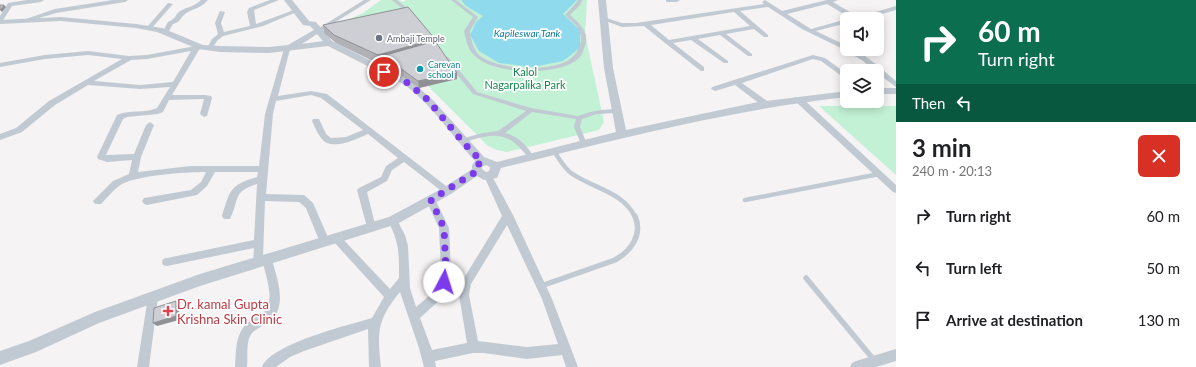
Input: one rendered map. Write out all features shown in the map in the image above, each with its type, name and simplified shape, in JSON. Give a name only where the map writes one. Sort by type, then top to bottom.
[{"type":"street","points":[[0,21],[10,4],[41,0]]},
{"type":"street","points":[[29,19],[55,11],[125,0]]},
{"type":"street","points":[[165,33],[170,22],[178,20],[182,14],[197,7],[205,0]]},
{"type":"street","points":[[254,27],[250,10],[271,0]]},
{"type":"street","points":[[288,0],[306,23],[316,27]]},
{"type":"street","points":[[296,0],[314,21],[316,27],[329,43],[408,83],[419,91],[462,141],[482,170],[508,215],[541,286],[572,367]]},
{"type":"street","points":[[241,367],[243,341],[248,329],[268,316],[272,310],[274,296],[262,261],[259,243],[261,197],[269,114],[287,48],[316,27],[368,0]]},
{"type":"street","points":[[394,0],[416,19]]},
{"type":"street","points":[[453,0],[476,17],[467,31],[470,45],[479,58],[500,66],[531,71],[556,68],[576,59],[583,47],[584,37],[581,28],[567,15],[580,0]]},
{"type":"street","points":[[602,0],[603,19],[615,110],[622,136]]},
{"type":"street","points":[[668,1],[677,0]]},
{"type":"street","points":[[763,0],[810,31],[840,46]]},
{"type":"street","points":[[781,13],[835,0]]},
{"type":"street","points":[[822,2],[842,12]]},
{"type":"street","points":[[150,28],[170,4]]},
{"type":"street","points":[[603,19],[622,25],[770,4]]},
{"type":"street","points":[[881,12],[896,8]]},
{"type":"street","points":[[735,10],[766,36]]},
{"type":"street","points":[[210,48],[214,40],[221,35],[254,27],[296,11]]},
{"type":"street","points":[[221,35],[218,23],[222,12]]},
{"type":"street","points":[[0,21],[29,19],[77,19],[150,28],[198,47]]},
{"type":"street","points":[[644,23],[701,69]]},
{"type":"street","points":[[810,31],[840,23]]},
{"type":"street","points":[[667,42],[756,27]]},
{"type":"street","points":[[721,33],[750,55]]},
{"type":"street","points":[[693,38],[726,62]]},
{"type":"street","points":[[0,65],[45,57],[88,53],[129,58],[146,57],[198,47],[269,50],[329,43]]},
{"type":"street","points":[[137,156],[107,159],[101,157],[120,117],[126,114],[157,112],[163,107],[198,47]]},
{"type":"street","points":[[444,55],[475,93],[531,110],[579,118],[587,114],[615,110]]},
{"type":"street","points":[[857,56],[896,85]]},
{"type":"street","points":[[715,89],[813,57],[823,59],[840,72]]},
{"type":"street","points":[[0,137],[19,130],[52,104],[129,58]]},
{"type":"street","points":[[736,82],[768,105]]},
{"type":"street","points":[[86,83],[140,87],[176,84]]},
{"type":"street","points":[[884,91],[896,91]]},
{"type":"street","points":[[273,99],[311,93],[324,96],[447,191]]},
{"type":"street","points":[[0,358],[31,348],[95,318],[262,261],[394,221],[482,170],[489,161],[495,166],[708,116],[798,99],[840,95]]},
{"type":"street","points":[[168,98],[208,98],[204,114]]},
{"type":"street","points":[[798,99],[896,190]]},
{"type":"street","points":[[500,133],[531,110]]},
{"type":"street","points":[[579,118],[577,127],[584,144]]},
{"type":"street","points":[[316,121],[326,139],[330,141],[341,141],[369,131]]},
{"type":"street","points":[[134,176],[137,156],[150,125]]},
{"type":"street","points":[[462,141],[486,134],[500,133],[513,137],[524,146],[531,157]]},
{"type":"street","points":[[371,228],[362,190],[384,179],[389,168],[404,158]]},
{"type":"street","points":[[98,201],[116,183],[134,176],[179,170],[213,168],[263,174]]},
{"type":"street","points":[[147,201],[194,193],[204,184],[213,168]]},
{"type":"street","points":[[227,216],[235,192],[238,188],[263,174]]},
{"type":"street","points":[[261,197],[295,197],[306,201],[331,240],[390,296]]},
{"type":"street","points":[[414,316],[439,294],[446,272],[444,228],[431,200]]},
{"type":"street","points":[[473,347],[464,295],[466,283],[508,215]]},
{"type":"street","points":[[394,221],[403,245],[404,280],[414,316],[426,345],[429,362],[473,347],[484,347],[527,354],[566,349]]},
{"type":"street","points":[[166,262],[259,243]]},
{"type":"street","points":[[375,367],[373,335],[375,322],[390,296],[404,280]]},
{"type":"street","points":[[143,367],[153,298]]},
{"type":"street","points":[[268,367],[278,358],[306,345],[375,322]]},
{"type":"street","points":[[856,367],[896,355]]},
{"type":"lane","points":[[541,286],[616,260],[626,254],[635,244],[638,229],[635,216],[626,204],[614,194],[572,173],[554,151]]},
{"type":"lane","points":[[746,200],[879,174]]},
{"type":"lane","points":[[806,278],[875,361]]},
{"type":"green space","name":"Kalol Nagarpalika Park","points":[[381,0],[399,0],[403,2],[406,0],[587,0],[585,34],[604,122],[599,130],[507,152],[488,146],[428,86],[457,79],[326,30],[363,13]]},
{"type":"green space","points":[[819,106],[840,106],[840,108],[884,108],[884,106],[896,106],[896,175]]},
{"type":"water","name":"Kapileswar Tank","points":[[461,0],[577,0],[563,14],[580,30],[580,48],[563,61],[532,67],[499,63],[479,51],[470,35],[476,22],[483,16],[466,6]]},
{"type":"building","name":"Ambaji Temple","points":[[408,7],[435,39],[378,55],[334,35],[323,25]]},
{"type":"building","name":"Carevan school","points":[[435,41],[457,73],[418,81],[400,68],[379,57]]},
{"type":"building","points":[[176,301],[176,316],[153,323],[154,308]]},
{"type":"place","name":"Ambaji Temple","points":[[379,38]]},
{"type":"place","name":"Carevan school","points":[[420,69]]},
{"type":"place","name":"Dr. kamal Gupta Krishna Skin Clinic","points":[[168,311]]},
{"type":"route","points":[[384,72],[408,83],[419,91],[482,162],[477,165],[477,171],[431,200],[444,228],[446,243],[446,272],[444,282]]}]
